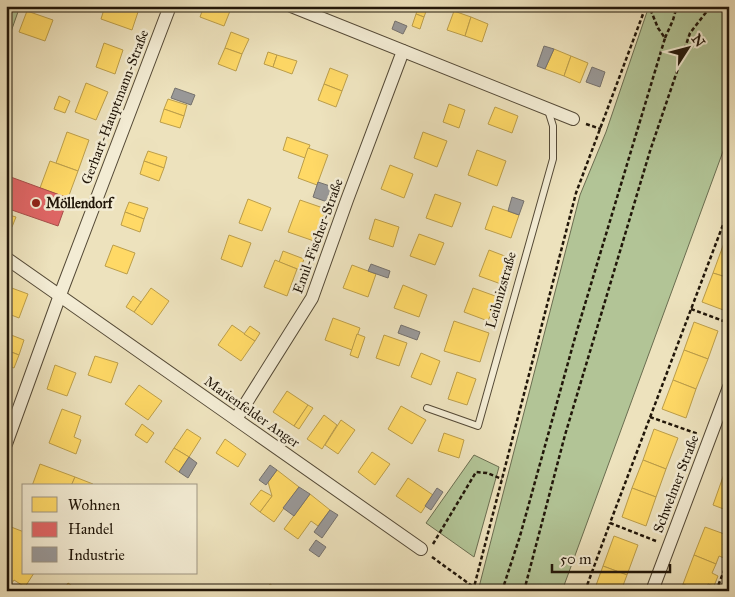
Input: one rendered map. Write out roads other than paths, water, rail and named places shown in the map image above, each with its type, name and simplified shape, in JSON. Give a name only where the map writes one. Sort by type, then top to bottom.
[{"type":"street","name":"Gerhart-Hauptmann-Straße","points":[[6,444],[60,295],[170,6]]},
{"type":"street","points":[[291,6],[573,119]]},
{"type":"street","name":"Emil-Fischer-Straße","points":[[236,419],[312,298],[403,51]]},
{"type":"street","name":"Marienfelder Anger","points":[[6,258],[424,551]]},
{"type":"street","name":"Schwelmer Straße","points":[[652,591],[729,387]]},
{"type":"lane","name":"Leibnizstraße","points":[[427,408],[478,426],[554,159],[553,126],[548,109]]},
{"type":"place","name":"Möllendorf","points":[[36,203]]}]
